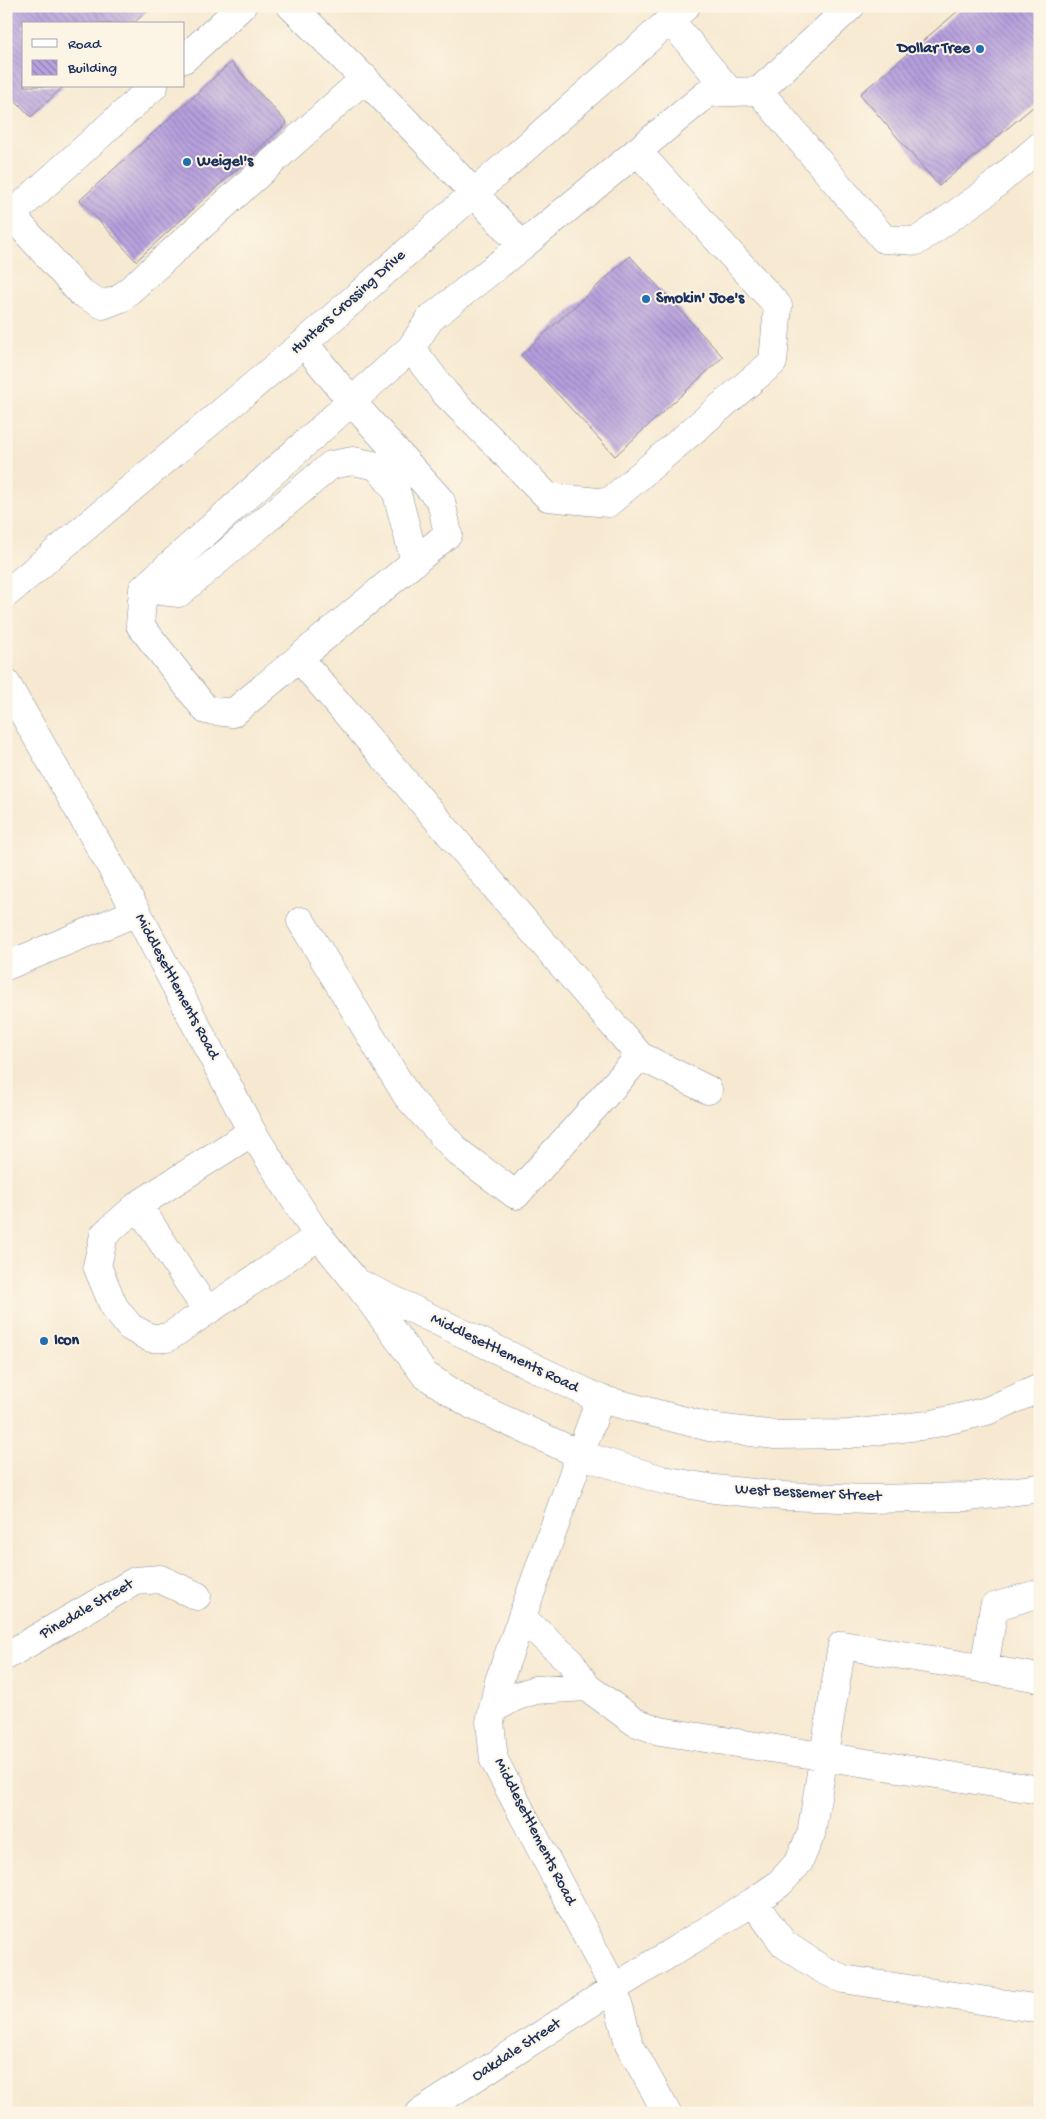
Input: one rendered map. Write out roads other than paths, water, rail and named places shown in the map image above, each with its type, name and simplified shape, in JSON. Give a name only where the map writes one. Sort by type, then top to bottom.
[{"type":"street","points":[[185,58],[242,6]]},
{"type":"street","points":[[291,6],[365,78],[474,192],[522,246]]},
{"type":"street","points":[[304,343],[351,401],[441,501],[448,534],[233,713],[206,710],[140,625],[143,589],[351,401],[411,348],[430,319],[708,93],[759,91],[851,6]]},
{"type":"street","points":[[678,13],[730,92]]},
{"type":"street","name":"Hunters Crossing Drive","points":[[6,594],[50,559],[304,343],[678,13]]},
{"type":"street","points":[[152,88],[9,212],[80,292],[103,304],[121,298],[365,78]]},
{"type":"street","points":[[759,91],[884,239],[917,241],[984,194],[1040,146]]},
{"type":"street","points":[[411,348],[445,392],[548,497],[608,503],[773,362],[778,306],[638,151]]},
{"type":"street","points":[[143,589],[179,592],[331,465],[353,461],[377,466],[396,490],[415,562]]},
{"type":"street","points":[[299,658],[640,1056],[708,1090]]},
{"type":"street","name":"Middlesettlements Road","points":[[6,683],[137,912],[252,1132],[319,1236],[357,1283],[425,1375],[472,1405],[581,1455]]},
{"type":"street","points":[[6,966],[137,912]]},
{"type":"street","points":[[301,921],[407,1096],[458,1152],[516,1194],[640,1056]]},
{"type":"street","points":[[252,1132],[138,1205],[104,1235],[97,1266],[114,1307],[130,1326],[150,1338],[167,1338],[319,1236]]},
{"type":"street","points":[[138,1205],[207,1311]]},
{"type":"street","name":"Middlesettlements Road","points":[[357,1283],[600,1399],[499,1681],[490,1722],[494,1760],[614,1988],[629,2044],[668,2113]]},
{"type":"street","points":[[600,1399],[709,1427],[775,1435],[849,1434],[928,1425],[987,1412],[1040,1388]]},
{"type":"street","name":"West Bessemer Street","points":[[581,1455],[663,1480],[714,1489],[784,1496],[869,1499],[969,1496],[1040,1488]]},
{"type":"street","name":"Pinedale Street","points":[[6,1656],[135,1581],[160,1579],[197,1596]]},
{"type":"street","points":[[1040,1593],[994,1607],[984,1669],[1040,1678]]},
{"type":"street","points":[[522,1618],[570,1661],[587,1687],[635,1722],[660,1731],[1040,1790]]},
{"type":"street","name":"Oakdale Street","points":[[420,2113],[614,1988],[753,1902],[779,1884],[799,1862],[812,1834],[842,1645],[984,1669]]},
{"type":"street","points":[[493,1708],[514,1697],[535,1690],[587,1687]]},
{"type":"street","points":[[753,1902],[784,1944],[820,1968],[843,1979],[1040,2009]]},
{"type":"place","name":"Dollar Tree","points":[[980,49]]},
{"type":"place","name":"Weigel's","points":[[187,162]]},
{"type":"place","name":"Smokin' Joe's","points":[[646,299]]},
{"type":"place","name":"Icon","points":[[44,1341]]}]
